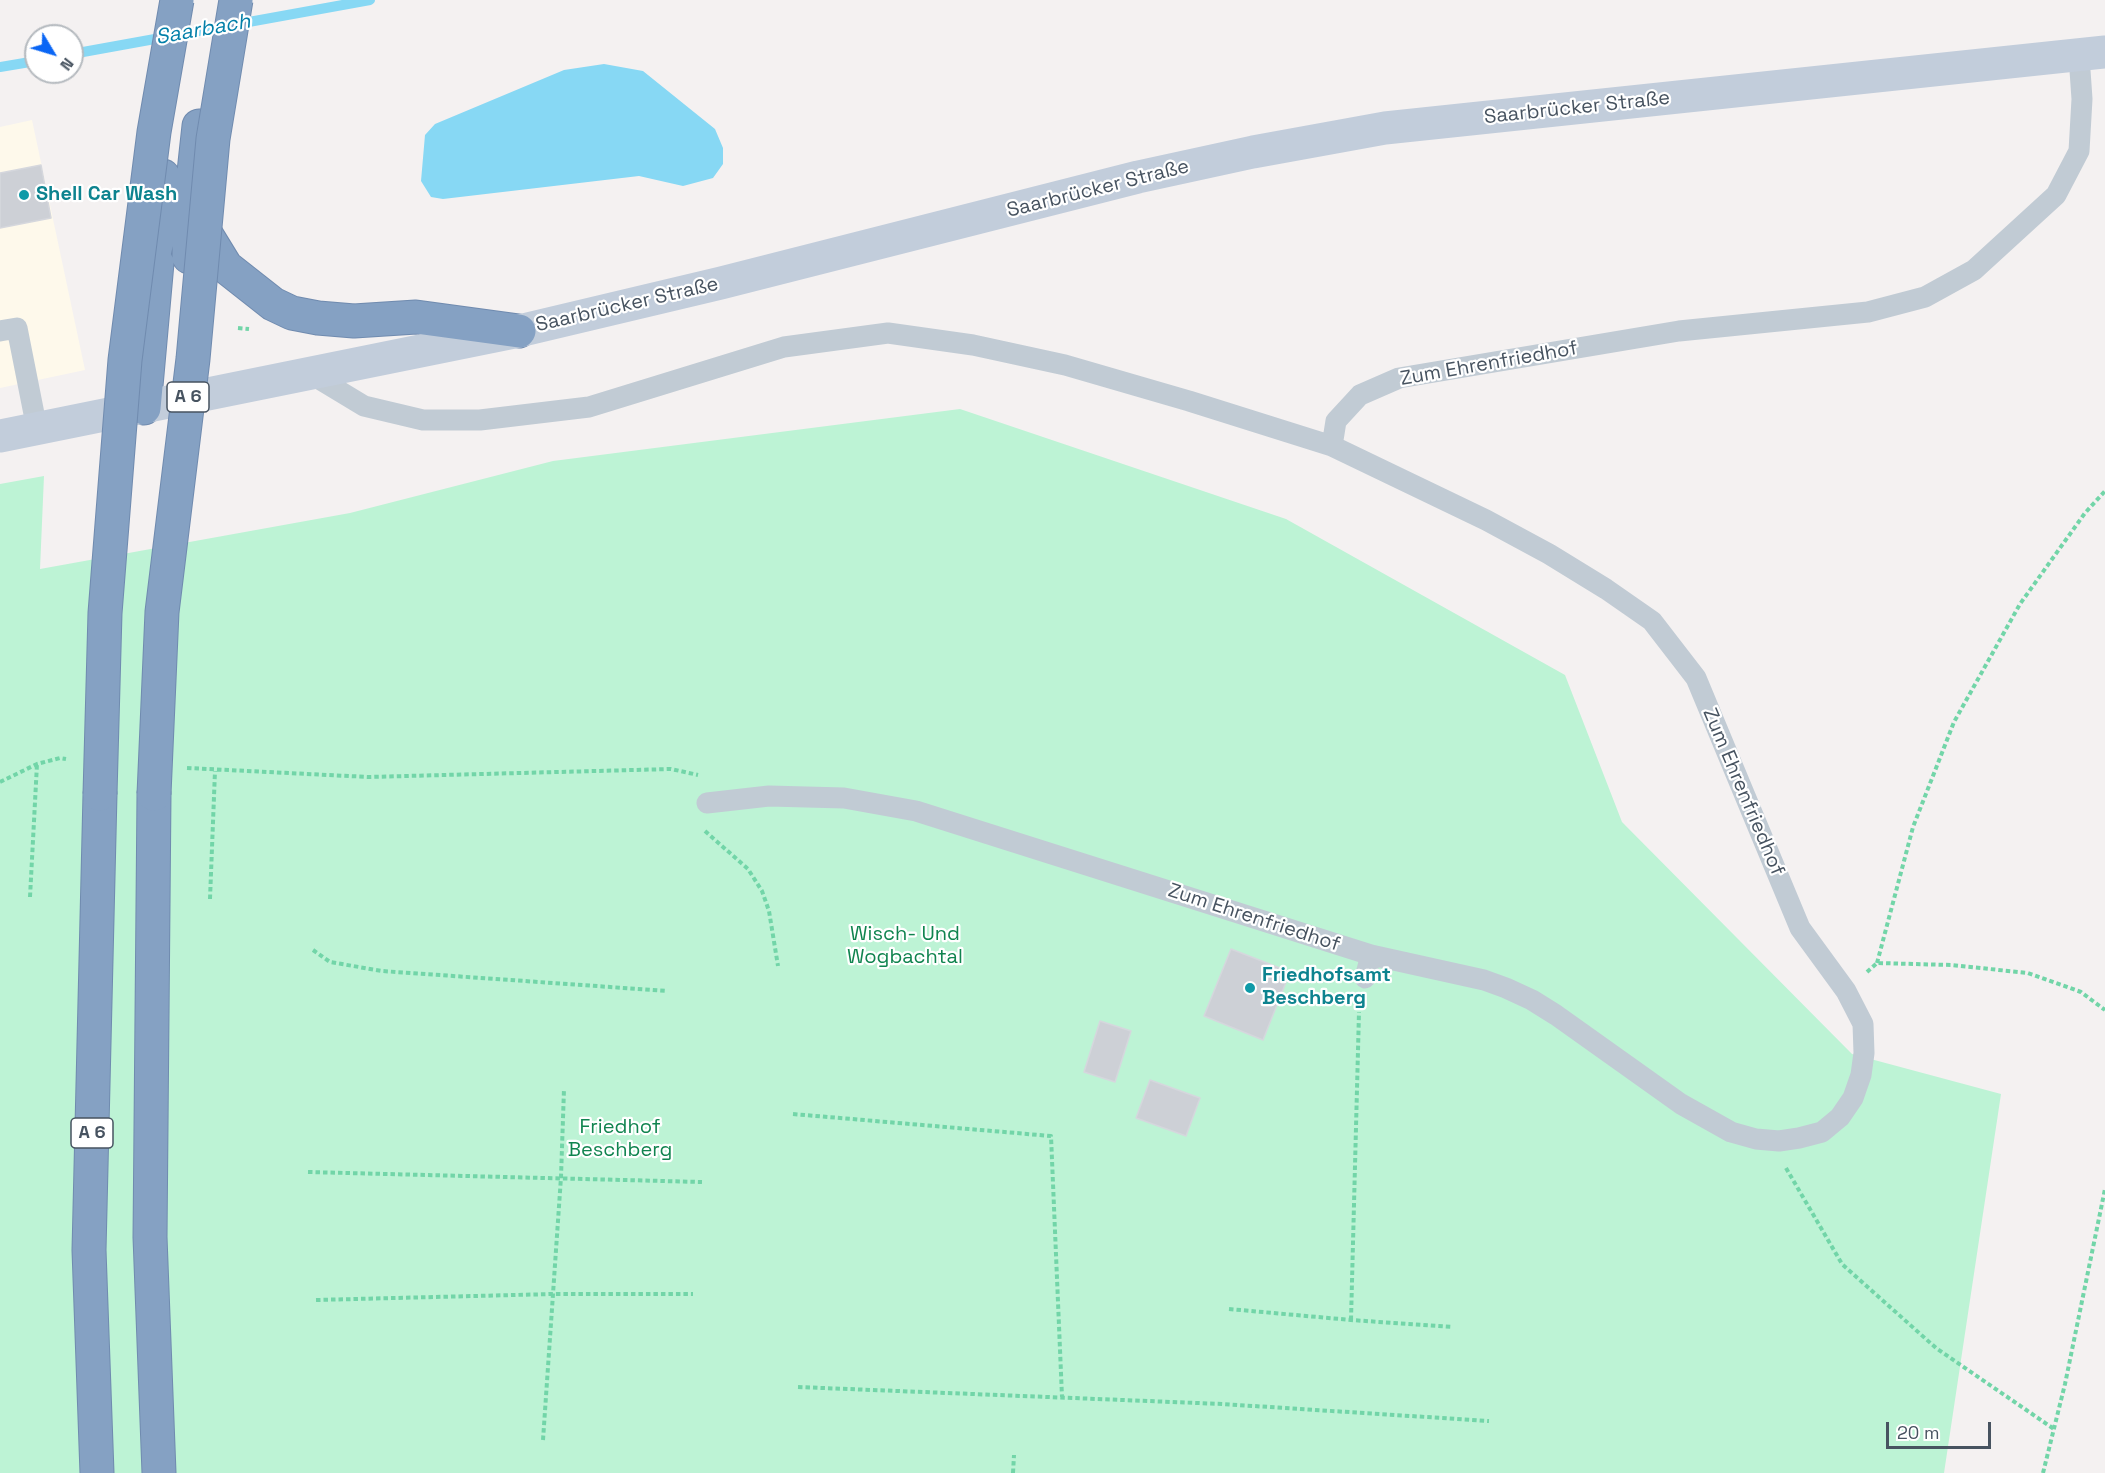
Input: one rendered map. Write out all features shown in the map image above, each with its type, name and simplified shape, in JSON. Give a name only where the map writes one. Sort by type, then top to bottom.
[{"type":"highway","name":"A 6","points":[[97,1473],[88,1250],[105,613],[125,360],[154,132],[177,0]]},
{"type":"highway","points":[[144,408],[160,204],[182,136],[193,0]]},
{"type":"highway","name":"A 6","points":[[184,400],[190,209],[182,136],[221,0]]},
{"type":"highway","name":"A 6","points":[[159,1473],[150,1237],[154,794],[162,612],[193,359],[213,139],[236,0]]},
{"type":"highway","points":[[190,209],[226,267],[273,304],[292,313],[354,321],[416,317],[519,331]]},
{"type":"highway","points":[[107,415],[142,307],[159,228]]},
{"type":"main road","name":"Saarbrücker Straße","points":[[0,436],[519,331],[732,280],[1138,177],[1253,152],[1384,128],[2092,54]]},
{"type":"lane","name":"Zum Ehrenfriedhof","points":[[707,803],[769,796],[844,798],[916,810],[1371,955],[1484,980],[1506,988],[1556,1015],[1672,1098],[1731,1132],[1756,1139],[1779,1141],[1822,1132],[1840,1117],[1853,1098],[1862,1075],[1863,1024],[1846,991],[1800,928],[1696,678],[1652,621],[1606,589],[1486,520],[1332,446],[1336,421],[1360,395],[1399,378],[1679,331],[1868,312],[1925,297],[1974,270],[2056,195],[2079,151],[2082,99],[2092,54]]},
{"type":"lane","points":[[0,331],[16,328],[37,429]]},
{"type":"lane","points":[[311,374],[364,406],[423,420],[480,420],[589,407],[784,347],[888,333],[973,345],[1065,365],[1332,446]]},
{"type":"lane","points":[[1365,978],[1371,955]]},
{"type":"path","points":[[1846,991],[1877,963],[1913,827],[1954,722],[2020,604],[2085,513],[2105,491]]},
{"type":"path","points":[[0,782],[37,764],[60,758],[72,759]]},
{"type":"path","points":[[30,897],[37,764]]},
{"type":"path","points":[[179,768],[369,777],[671,769],[703,777]]},
{"type":"path","points":[[210,899],[214,771]]},
{"type":"path","points":[[723,846],[748,869],[762,891],[769,911],[778,966]]},
{"type":"path","points":[[313,950],[330,962],[382,971],[667,990]]},
{"type":"path","points":[[1877,963],[1951,965],[2028,974],[2081,992],[2105,1010]]},
{"type":"path","points":[[1352,1320],[1359,1012]]},
{"type":"path","points":[[543,1440],[561,1177],[564,1089]]},
{"type":"path","points":[[793,1114],[1051,1136],[1062,1397]]},
{"type":"path","points":[[1779,1141],[1786,1169],[1842,1264],[1936,1348],[2054,1429]]},
{"type":"path","points":[[308,1173],[702,1182]]},
{"type":"path","points":[[2043,1473],[2065,1384],[2105,1189]]},
{"type":"path","points":[[316,1299],[553,1294],[693,1294]]},
{"type":"path","points":[[1229,1309],[1453,1327]]},
{"type":"path","points":[[798,1387],[1222,1404],[1489,1421]]},
{"type":"path","points":[[1013,1473],[1014,1455]]},
{"type":"shaded area","points":[[32,120],[85,370],[0,388],[0,127]]},
{"type":"green space","name":"Wisch- Und Wogbachtal","points":[[960,409],[1286,519],[1565,675],[1622,822],[1852,1054],[2001,1094],[1944,1473],[0,1473],[0,484],[44,476],[40,569],[350,513],[553,461]]},
{"type":"water","points":[[604,64],[643,71],[715,129],[723,148],[723,164],[713,178],[683,186],[639,176],[443,199],[431,197],[421,181],[425,135],[435,124],[564,70]]},
{"type":"building","name":"Shell Car Wash","points":[[41,165],[51,218],[0,228],[0,173]]},
{"type":"building","name":"Friedhofsamt Beschberg","points":[[1231,949],[1290,972],[1263,1040],[1204,1016]]},
{"type":"building","points":[[1100,1021],[1131,1031],[1115,1082],[1084,1072]]},
{"type":"building","points":[[1150,1080],[1200,1098],[1186,1136],[1136,1118]]},
{"type":"waterway","name":"Saarbach","points":[[84,52],[370,0]]},
{"type":"waterway","name":"Saarbach","points":[[0,67],[24,63]]},
{"type":"place","name":"Shell Car Wash","points":[[24,195]]},
{"type":"place","name":"Friedhofsamt Beschberg","points":[[1250,988]]},
{"type":"park label","name":"Friedhof Beschberg","points":[[620,1140]]}]
